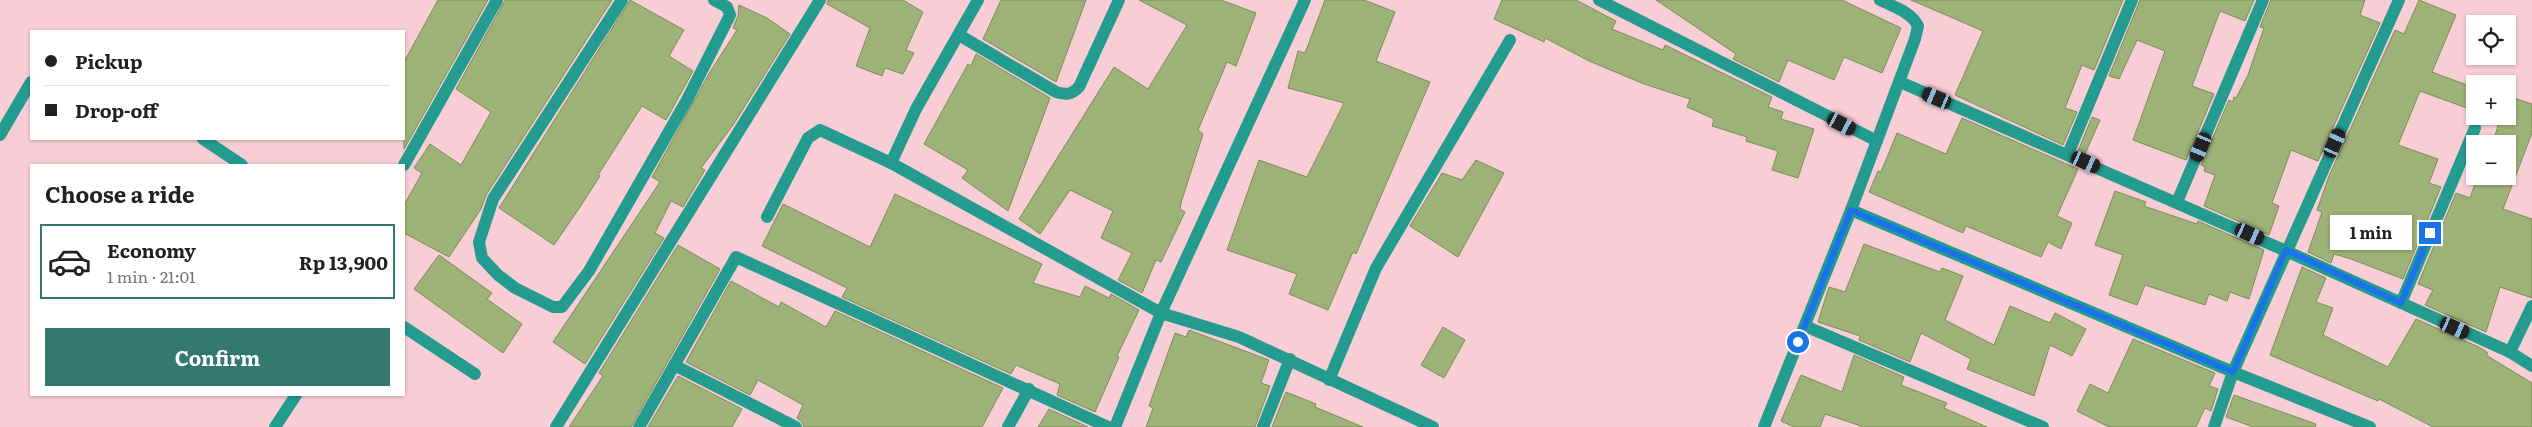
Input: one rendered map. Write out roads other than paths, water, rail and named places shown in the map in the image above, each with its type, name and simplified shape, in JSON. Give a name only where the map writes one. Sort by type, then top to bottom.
[{"type":"street","points":[[405,164],[497,0]]},
{"type":"street","points":[[622,0],[493,199],[479,242],[482,258],[498,275],[515,288],[552,307],[562,307],[589,271],[687,100],[730,15],[727,7],[719,1]]},
{"type":"street","points":[[556,427],[820,0]]},
{"type":"street","points":[[891,163],[916,109],[978,0]]},
{"type":"street","points":[[959,35],[1056,92],[1065,95],[1079,87],[1119,0]]},
{"type":"street","points":[[1114,427],[1161,313],[1305,0]]},
{"type":"street","points":[[1599,0],[1877,141]]},
{"type":"street","points":[[1764,427],[1851,210],[1900,82],[1918,26],[1915,20],[1907,13],[1880,0]]},
{"type":"street","points":[[2068,154],[2132,0]]},
{"type":"street","points":[[2178,202],[2263,0]]},
{"type":"street","points":[[2214,427],[2233,372],[2399,0]]},
{"type":"street","points":[[1329,380],[1376,268],[1510,40]]},
{"type":"street","points":[[1900,82],[2286,250],[2510,352],[2532,366]]},
{"type":"street","points":[[0,135],[30,84]]},
{"type":"street","points":[[2401,303],[2475,128]]},
{"type":"street","points":[[767,217],[808,138],[820,130],[891,163],[1161,313],[1239,337],[1433,427]]},
{"type":"street","points":[[204,140],[240,164]]},
{"type":"street","points":[[1851,210],[2233,372],[2370,427]]},
{"type":"street","points":[[639,427],[676,366],[727,269],[736,257],[1029,389],[1108,427]]},
{"type":"street","points":[[2510,352],[2532,306]]},
{"type":"street","points":[[1805,326],[2043,427]]},
{"type":"street","points":[[405,328],[475,374]]},
{"type":"street","points":[[1263,427],[1290,360]]},
{"type":"street","points":[[676,366],[796,427]]},
{"type":"street","points":[[1008,427],[1029,389]]},
{"type":"street","points":[[275,427],[295,396]]}]
